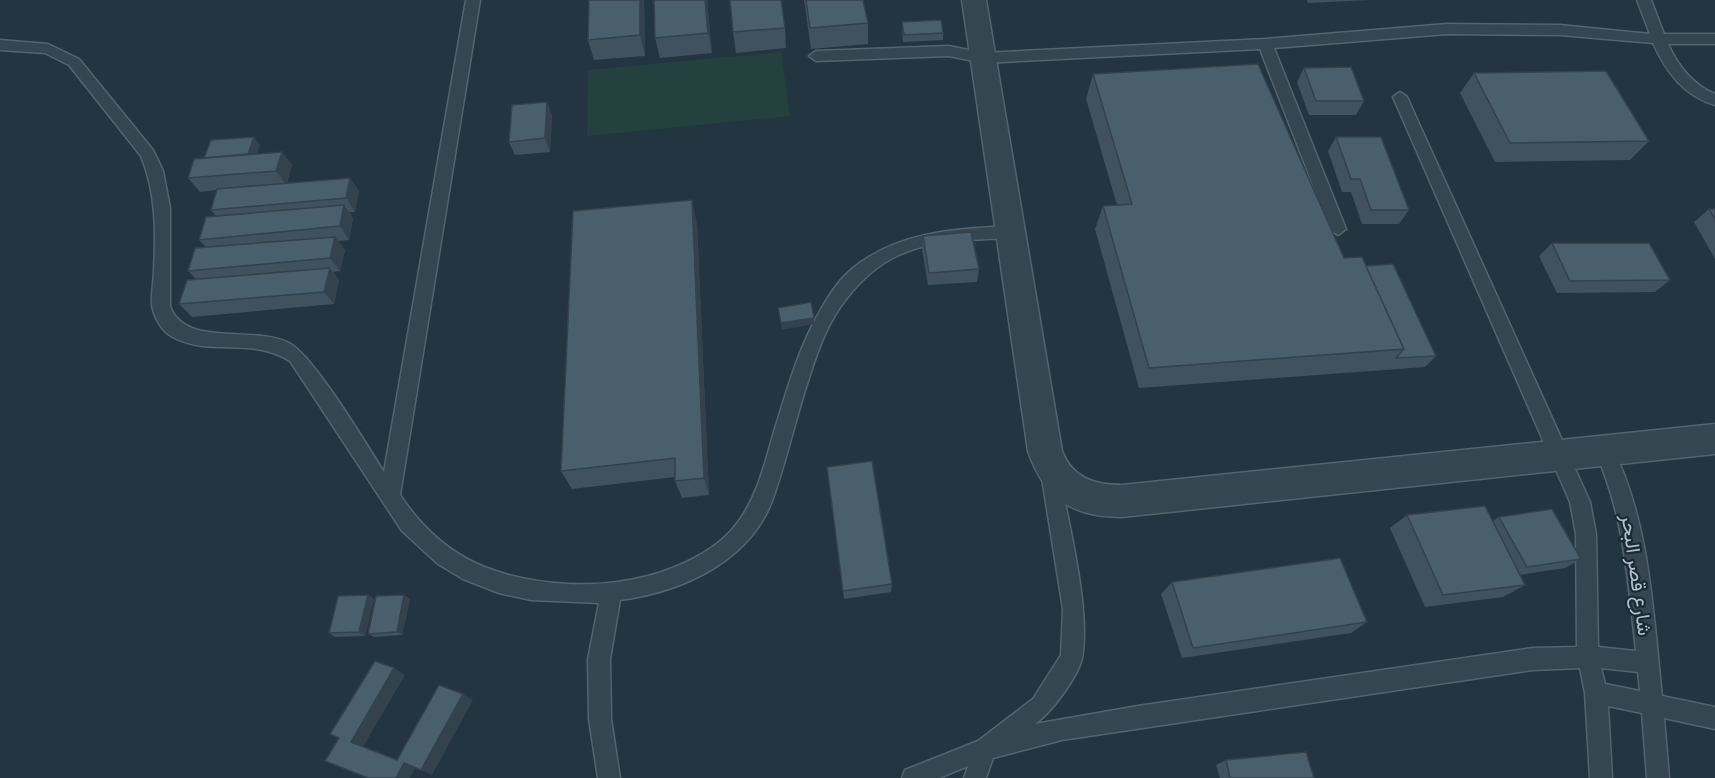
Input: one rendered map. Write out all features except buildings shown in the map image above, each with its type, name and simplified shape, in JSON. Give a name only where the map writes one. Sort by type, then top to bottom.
[{"type":"street","points":[[974,0],[1049,465],[1069,490],[1086,498],[1103,502],[1715,439]]},
{"type":"lane","points":[[390,495],[473,0]]},
{"type":"lane","points":[[1644,0],[1672,70],[1695,90],[1715,100]]},
{"type":"lane","points":[[816,56],[949,51],[983,58],[1265,44],[1447,29],[1560,30],[1659,39],[1715,39]]},
{"type":"lane","points":[[1265,44],[1338,229]]},
{"type":"lane","points":[[0,45],[41,47],[74,62],[148,154],[162,197],[161,306],[166,323],[183,335],[271,343],[296,356],[409,525],[426,542],[469,572],[522,590],[580,594],[611,592],[664,579],[706,563],[724,551],[753,519],[765,492],[819,325],[828,307],[854,276],[888,252],[929,237],[973,231],[1011,232]]},
{"type":"lane","points":[[1400,97],[1575,487],[1586,534],[1588,657],[1596,693],[1601,778]]},
{"type":"lane","name":"شارع قصر البحر","points":[[1604,451],[1627,501],[1649,663],[1658,778]]},
{"type":"lane","points":[[975,778],[986,747],[1041,707],[1071,658],[1073,609],[1049,465]]},
{"type":"lane","points":[[609,778],[600,719],[599,659],[611,592]]},
{"type":"lane","points":[[913,778],[953,758],[1056,729],[1533,659],[1588,657],[1649,663]]},
{"type":"lane","points":[[1596,693],[1715,718]]},
{"type":"green space","points":[[781,52],[790,116],[587,136],[588,70]]}]
